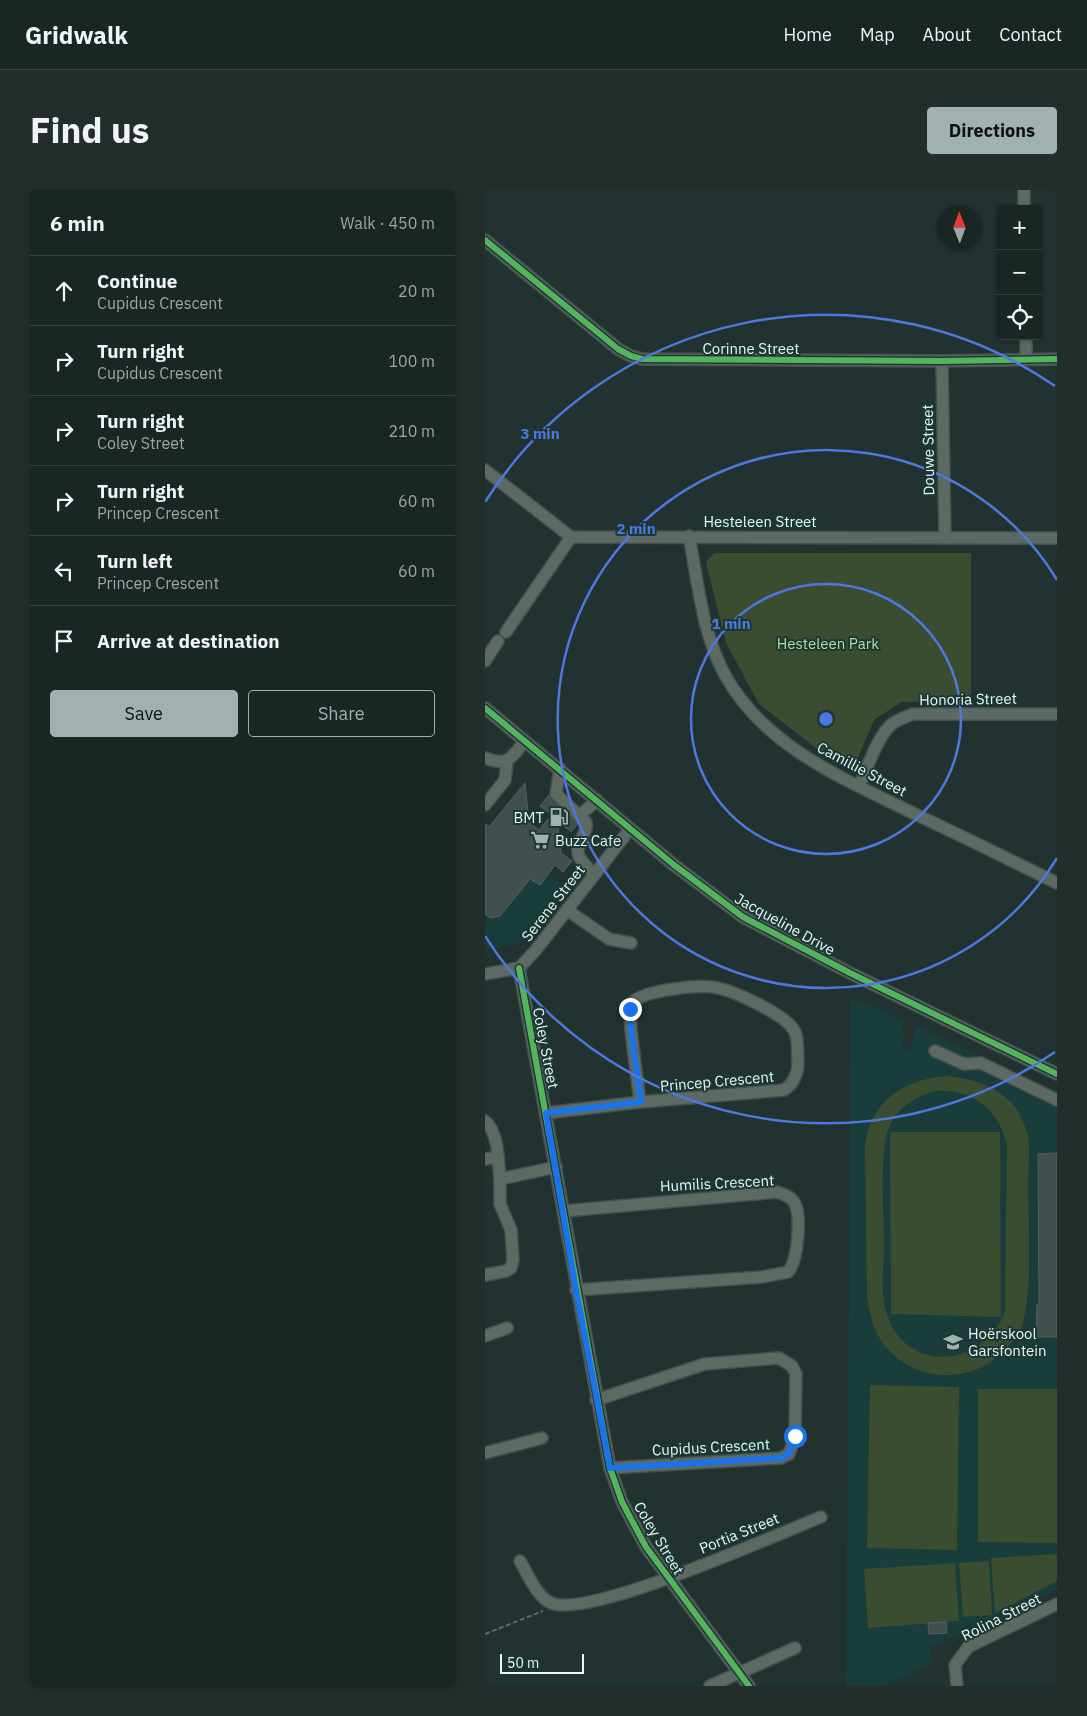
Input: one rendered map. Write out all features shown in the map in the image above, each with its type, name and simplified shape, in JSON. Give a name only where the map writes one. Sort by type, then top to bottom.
[{"type":"street","points":[[1024,190],[1024,205]]},
{"type":"street","name":"Corinne Street","points":[[485,240],[618,349],[631,356],[658,360],[942,361],[1057,359]]},
{"type":"street","points":[[1026,340],[1026,359]]},
{"type":"street","name":"Douwe Street","points":[[942,361],[945,538]]},
{"type":"street","points":[[485,470],[571,537],[485,661]]},
{"type":"street","name":"Camillie Street","points":[[689,536],[713,647],[725,674],[740,698],[754,715],[820,767],[1057,883]]},
{"type":"street","name":"Hesteleen Street","points":[[571,537],[1057,538]]},
{"type":"street","name":"Jacqueline Drive","points":[[485,708],[723,904],[771,934],[1057,1074]]},
{"type":"street","name":"Honoria Street","points":[[859,786],[888,727],[906,716],[913,714],[1057,714]]},
{"type":"street","points":[[485,806],[505,780],[507,761],[525,741]]},
{"type":"street","points":[[485,758],[497,762],[507,761]]},
{"type":"street","points":[[559,770],[556,794],[587,826],[578,847],[578,856],[595,875]]},
{"type":"street","points":[[579,816],[597,800]]},
{"type":"street","name":"Serene Street","points":[[519,968],[631,829]]},
{"type":"street","points":[[567,910],[609,939],[631,944]]},
{"type":"street","points":[[485,974],[519,968]]},
{"type":"street","name":"Coley Street","points":[[519,968],[564,1210],[596,1400],[610,1468],[633,1524],[667,1578],[749,1686]]},
{"type":"street","name":"Princep Crescent","points":[[546,1113],[641,1102],[784,1090],[790,1086],[797,1073],[797,1044],[794,1031],[771,1012],[718,988],[699,986],[643,995],[633,1002],[630,1017],[641,1102]]},
{"type":"street","points":[[935,1051],[964,1064],[981,1063],[1057,1100]]},
{"type":"street","points":[[485,1121],[491,1126],[498,1157],[500,1204],[511,1230],[513,1260],[511,1268],[506,1271],[485,1275]]},
{"type":"street","points":[[485,1159],[498,1157]]},
{"type":"street","points":[[500,1179],[556,1167]]},
{"type":"street","name":"Humilis Crescent","points":[[564,1210],[777,1192],[793,1200],[797,1208],[796,1256],[788,1272],[762,1277],[576,1290]]},
{"type":"street","points":[[485,1336],[507,1328]]},
{"type":"street","name":"Cupidus Crescent","points":[[596,1400],[705,1364],[779,1358],[792,1366],[796,1374],[795,1436],[789,1454],[781,1458],[610,1468]]},
{"type":"street","points":[[485,1453],[542,1438]]},
{"type":"street","name":"Portia Street","points":[[520,1561],[545,1599],[561,1606],[583,1604],[667,1578],[821,1517]]},
{"type":"street","name":"Rolina Street","points":[[957,1686],[955,1665],[969,1647],[1057,1604]]},
{"type":"street","points":[[710,1686],[795,1648]]},
{"type":"path","points":[[485,1634],[546,1610]]},
{"type":"shaded area","points":[[485,824],[562,884],[553,895],[556,898],[548,907],[546,906],[517,944],[485,950]]},
{"type":"shaded area","name":"Hoërskool Garsfontein","points":[[851,997],[905,1021],[902,1031],[905,1032],[901,1049],[908,1051],[910,1049],[917,1026],[1057,1094],[1057,1589],[930,1648],[934,1662],[884,1686],[846,1686]]},
{"type":"green space","name":"Hesteleen Park","points":[[714,553],[971,553],[971,701],[901,702],[874,720],[857,760],[843,765],[826,756],[759,704],[726,643],[706,562]]},
{"type":"green space","points":[[946,1076],[975,1081],[1002,1094],[1016,1108],[1029,1141],[1029,1279],[1024,1317],[1020,1331],[995,1359],[981,1368],[947,1375],[930,1373],[914,1368],[899,1359],[886,1347],[878,1336],[871,1318],[867,1298],[865,1145],[868,1130],[874,1116],[892,1096],[903,1088],[930,1078]],"holes":[[[936,1091],[949,1091],[972,1098],[990,1111],[1003,1132],[1007,1144],[1005,1311],[996,1328],[984,1341],[969,1351],[953,1356],[936,1356],[919,1352],[904,1342],[892,1327],[886,1311],[883,1287],[883,1167],[886,1137],[889,1127],[897,1114],[908,1103],[921,1096]]]},
{"type":"green space","points":[[890,1132],[1000,1132],[1001,1317],[891,1314]]},
{"type":"green space","points":[[870,1385],[959,1387],[957,1550],[867,1548]]},
{"type":"green space","points":[[978,1389],[1057,1389],[1057,1543],[978,1542]]},
{"type":"green space","points":[[1057,1554],[1057,1581],[995,1613],[991,1558]]},
{"type":"green space","points":[[989,1561],[992,1615],[963,1617],[959,1563]]},
{"type":"green space","points":[[955,1563],[959,1621],[868,1628],[864,1569]]},
{"type":"building","points":[[525,783],[529,822],[539,830],[552,815],[540,806],[549,795],[578,824],[571,832],[557,820],[561,853],[572,861],[563,872],[555,865],[540,885],[530,879],[500,916],[490,918],[485,914],[485,824],[489,827]]},
{"type":"building","points":[[1057,1153],[1057,1337],[1036,1337],[1037,1304],[1039,1304],[1038,1154]]},
{"type":"building","points":[[946,1622],[947,1633],[929,1634],[928,1623]]},
{"type":"cycle path","points":[[485,240],[618,349],[642,359],[942,361],[1057,359]]},
{"type":"cycle path","points":[[485,708],[674,865],[743,917],[850,973],[1057,1074]]},
{"type":"cycle path","points":[[519,968],[610,1468],[622,1502],[646,1547],[749,1686]]},
{"type":"place","name":"BMT","points":[[559,817]]},
{"type":"place","name":"Buzz Cafe","points":[[540,840]]},
{"type":"place","name":"Hoërskool Garsfontein","points":[[953,1342]]},
{"type":"route","points":[[630,1009],[631,1031],[641,1102],[546,1113],[564,1210],[576,1290],[610,1468],[781,1458],[789,1454],[795,1436]]}]
